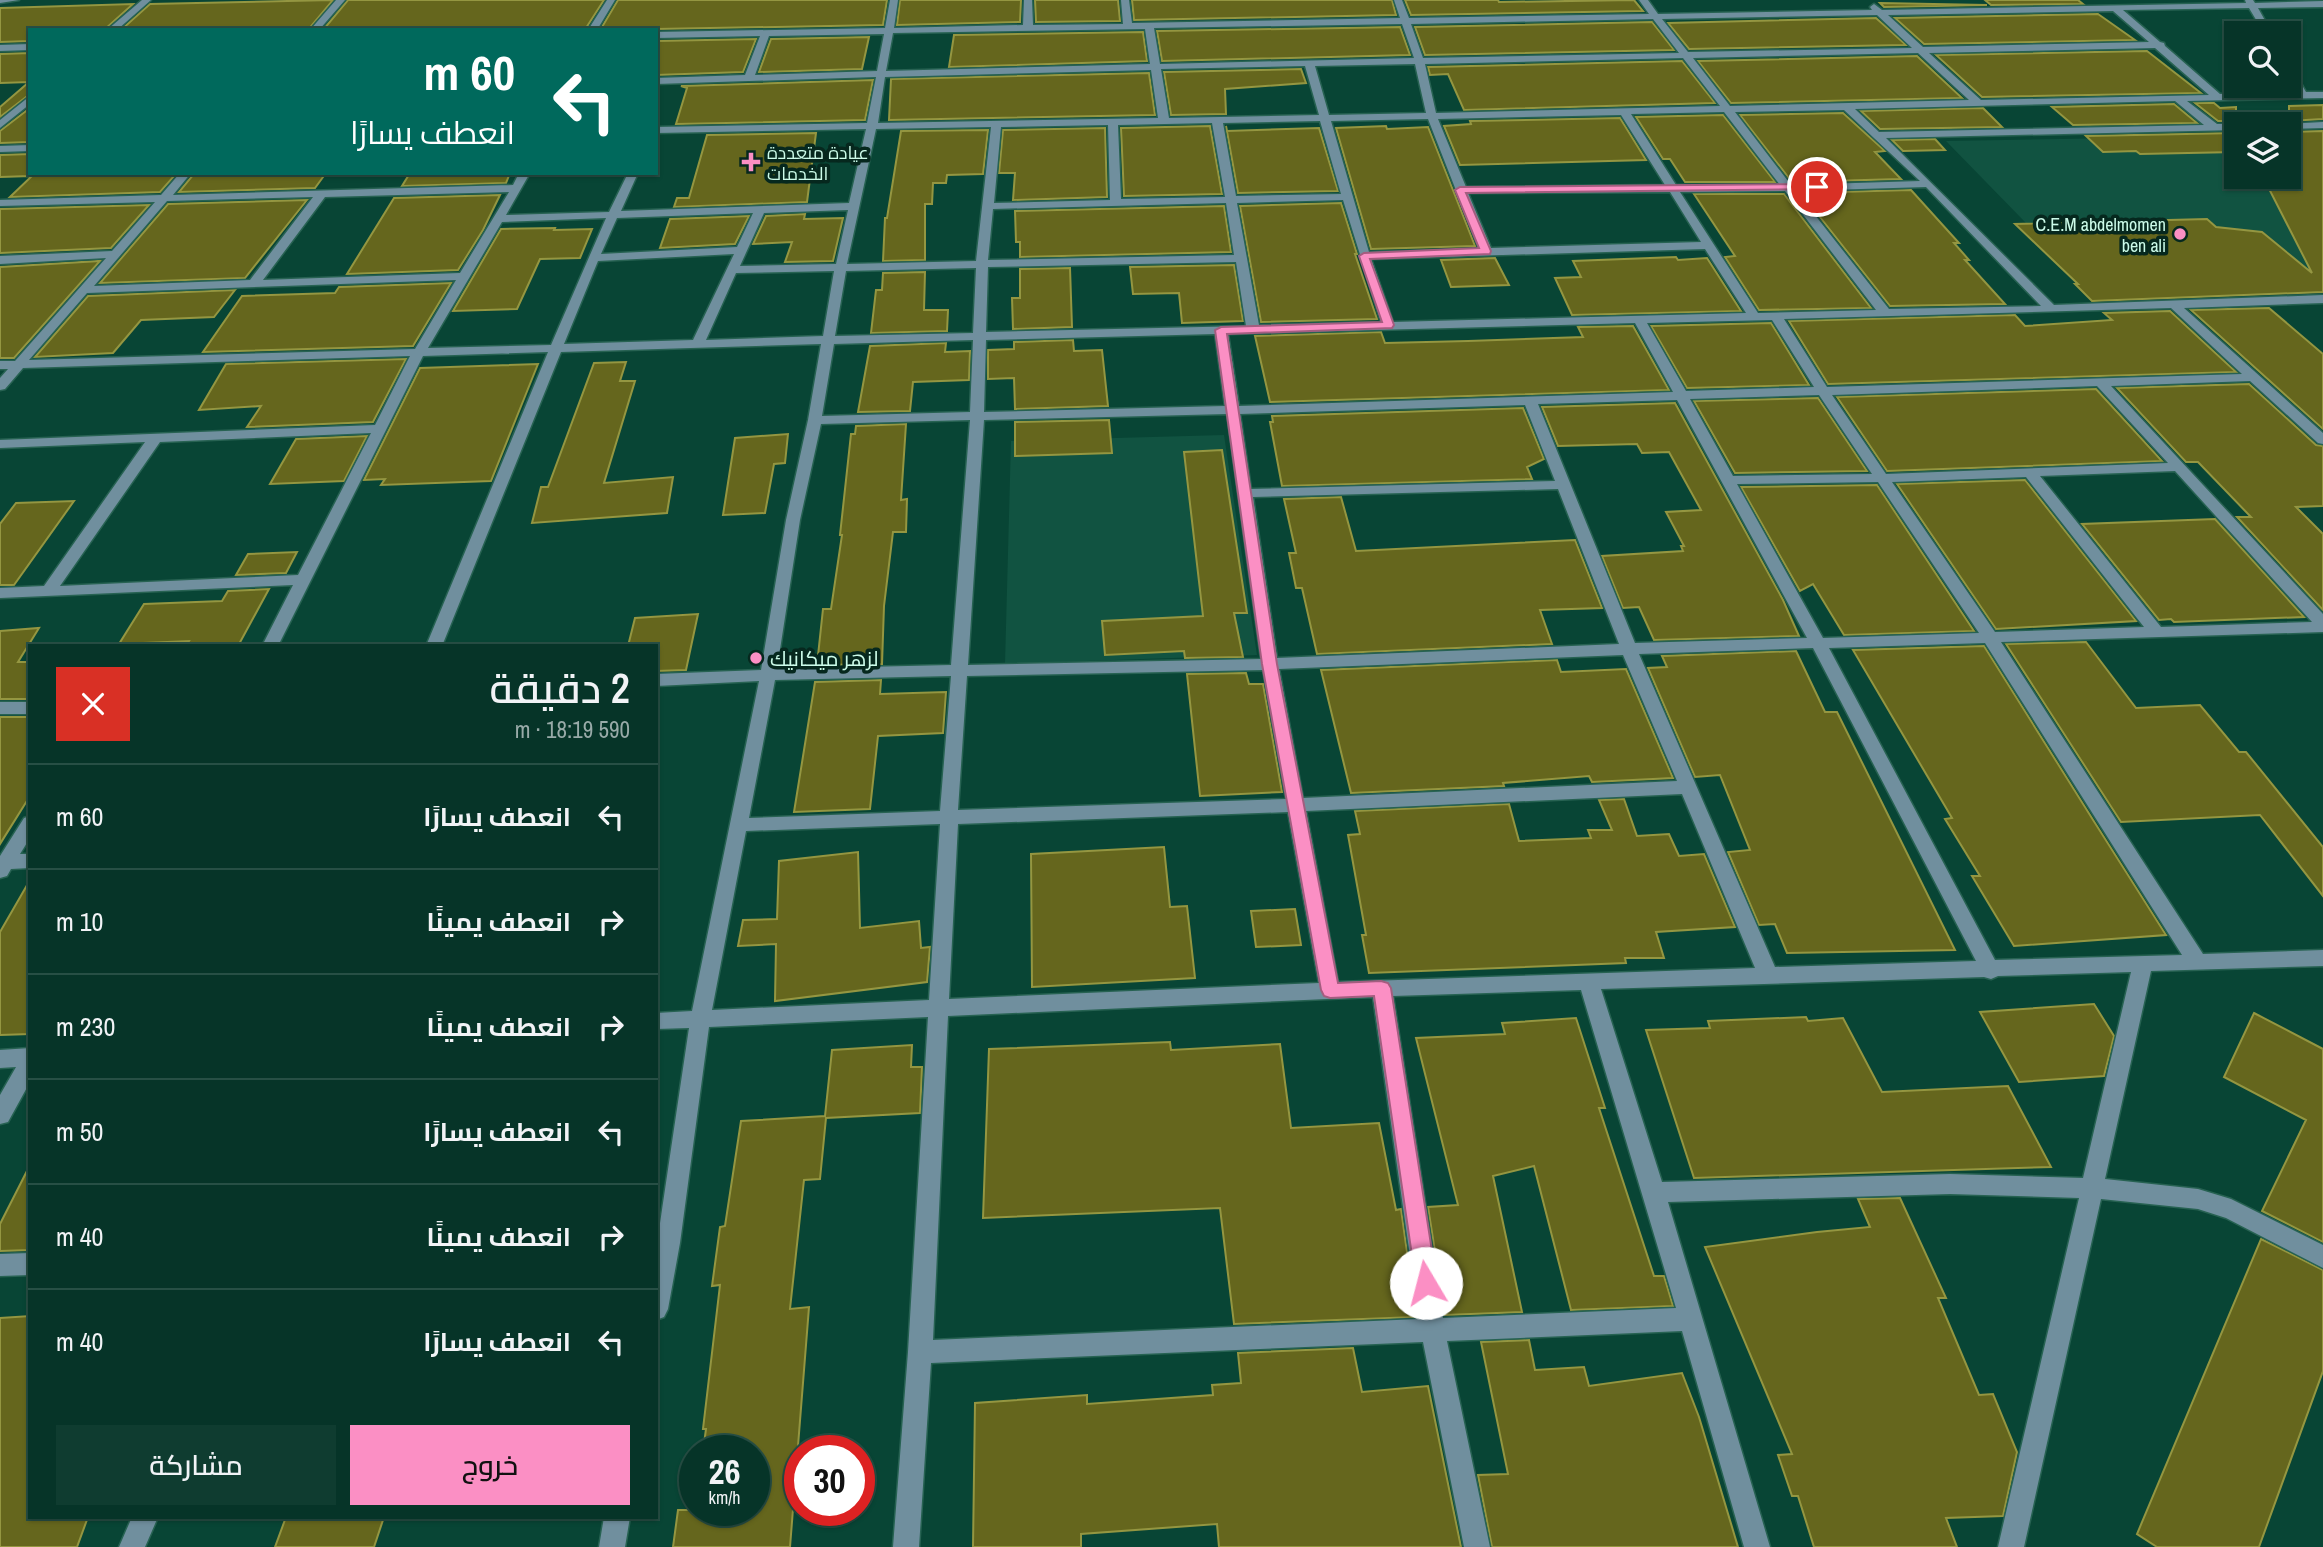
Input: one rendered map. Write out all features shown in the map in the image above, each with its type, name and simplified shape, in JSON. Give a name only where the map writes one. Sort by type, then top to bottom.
[{"type":"street","points":[[0,0],[15,0]]},
{"type":"street","points":[[113,28],[147,0]]},
{"type":"street","points":[[316,28],[341,0]]},
{"type":"street","points":[[593,28],[611,0]]},
{"type":"street","points":[[658,1299],[669,1243],[700,1020],[768,675],[793,520],[841,266],[872,126],[894,0]]},
{"type":"street","points":[[1028,0],[1028,27]]},
{"type":"street","points":[[1125,0],[1128,25]]},
{"type":"street","points":[[1398,0],[1419,60],[1432,116],[1486,251]]},
{"type":"street","points":[[1643,0],[1885,313]]},
{"type":"street","points":[[1866,0],[1979,104]]},
{"type":"street","points":[[1976,0],[1988,9]]},
{"type":"street","points":[[2250,2],[2261,21]]},
{"type":"street","points":[[658,35],[2250,2],[2323,4]]},
{"type":"street","points":[[2114,6],[2217,97]]},
{"type":"street","points":[[1149,25],[1158,67],[1164,121]]},
{"type":"street","points":[[749,78],[766,32]]},
{"type":"street","points":[[658,81],[1419,60],[2161,45]]},
{"type":"street","points":[[0,48],[28,47]]},
{"type":"street","points":[[1309,63],[1346,197],[1388,325]]},
{"type":"street","points":[[2301,91],[2303,95]]},
{"type":"street","points":[[658,130],[1432,116],[2323,95]]},
{"type":"street","points":[[2177,99],[2215,128]]},
{"type":"street","points":[[0,125],[28,101]]},
{"type":"street","points":[[1848,107],[1929,184],[2051,309]]},
{"type":"street","points":[[1624,111],[1754,316]]},
{"type":"street","points":[[1217,120],[1253,330]]},
{"type":"street","points":[[1113,122],[1116,202]]},
{"type":"street","points":[[906,1547],[920,1352],[958,673],[977,417],[982,263],[996,125]]},
{"type":"street","points":[[2301,126],[2323,125]]},
{"type":"street","points":[[1877,135],[2224,128]]},
{"type":"street","points":[[0,149],[28,148]]},
{"type":"street","points":[[0,386],[184,175]]},
{"type":"street","points":[[271,644],[418,354],[524,175]]},
{"type":"street","points":[[435,644],[593,258],[632,175]]},
{"type":"street","points":[[1460,190],[1789,188],[1929,184]]},
{"type":"street","points":[[0,203],[517,188]]},
{"type":"street","points":[[255,282],[322,193]]},
{"type":"street","points":[[988,206],[1346,197]]},
{"type":"street","points":[[498,219],[856,206]]},
{"type":"street","points":[[698,344],[760,209]]},
{"type":"street","points":[[1364,256],[1708,245]]},
{"type":"street","points":[[593,258],[740,250]]},
{"type":"street","points":[[0,260],[114,254]]},
{"type":"street","points":[[732,270],[1240,258]]},
{"type":"street","points":[[83,290],[464,276]]},
{"type":"street","points":[[0,365],[829,340],[2051,309],[2323,299]]},
{"type":"street","points":[[2173,304],[2323,440]]},
{"type":"street","points":[[1775,315],[1990,639],[2196,960]]},
{"type":"street","points":[[1639,319],[1819,645],[1991,971]]},
{"type":"street","points":[[1221,330],[1270,664],[1330,990]]},
{"type":"street","points":[[814,420],[1233,410],[2255,377]]},
{"type":"street","points":[[2101,382],[2323,625]]},
{"type":"street","points":[[1530,401],[1629,649],[1769,975]]},
{"type":"street","points":[[0,444],[380,429]]},
{"type":"street","points":[[48,592],[156,437]]},
{"type":"street","points":[[1728,480],[1883,478],[2179,467]]},
{"type":"street","points":[[2029,472],[2157,633]]},
{"type":"street","points":[[1247,493],[1564,485]]},
{"type":"street","points":[[0,593],[303,580]]},
{"type":"street","points":[[658,680],[1270,664],[2323,625]]},
{"type":"street","points":[[0,708],[28,708]]},
{"type":"street","points":[[737,825],[1296,805],[1688,787]]},
{"type":"street","points":[[3,866],[28,826]]},
{"type":"street","points":[[3,866],[28,860]]},
{"type":"street","points":[[658,1021],[1381,988],[1769,975],[1991,971],[2196,960],[2323,958]]},
{"type":"street","points":[[2011,1547],[2143,963]]},
{"type":"street","points":[[1589,983],[1654,1192],[1757,1547]]},
{"type":"street","points":[[1381,988],[1433,1332],[1477,1547]]},
{"type":"street","points":[[0,1059],[28,1059]]},
{"type":"street","points":[[0,1115],[28,1063]]},
{"type":"street","points":[[1654,1192],[1950,1184],[2091,1188],[2198,1199],[2231,1209],[2323,1256]]},
{"type":"street","points":[[0,1265],[28,1264]]},
{"type":"street","points":[[920,1352],[1690,1319]]},
{"type":"street","points":[[132,1547],[144,1519]]},
{"type":"street","points":[[612,1547],[617,1519]]},
{"type":"shaded area","name":"C.E.M abdelmomen ben ali","points":[[2323,134],[2323,292],[2101,300],[1946,141],[2224,136],[2224,189],[2301,189],[2301,162]]},
{"type":"shaded area","points":[[1224,435],[1257,655],[1005,664],[1011,441]]},
{"type":"building","points":[[333,0],[310,28],[123,28],[150,4]]},
{"type":"building","points":[[348,0],[604,0],[586,28],[325,28]]},
{"type":"building","points":[[618,0],[887,0],[883,25],[658,29],[602,27]]},
{"type":"building","points":[[900,0],[1021,0],[1020,22],[897,25]]},
{"type":"building","points":[[1035,0],[1118,0],[1120,21],[1036,22]]},
{"type":"building","points":[[1132,0],[1392,0],[1396,15],[1134,20]]},
{"type":"building","points":[[1405,0],[1634,0],[1643,11],[1411,15]]},
{"type":"building","points":[[1985,0],[2078,0],[2083,4],[1991,5]]},
{"type":"building","points":[[1880,3],[1987,5],[1884,7]]},
{"type":"building","points":[[133,4],[106,28],[28,28],[28,41],[0,42],[0,8]]},
{"type":"building","points":[[2098,14],[2135,40],[1924,44],[1895,18]]},
{"type":"building","points":[[1876,18],[1906,45],[1689,49],[1668,23]]},
{"type":"building","points":[[1652,22],[1674,50],[1425,55],[1415,27]]},
{"type":"building","points":[[1400,27],[1410,55],[1162,61],[1157,31]]},
{"type":"building","points":[[1143,32],[1147,61],[949,67],[954,35]]},
{"type":"building","points":[[869,37],[862,69],[759,72],[771,39]]},
{"type":"building","points":[[756,39],[743,72],[658,75],[658,41]]},
{"type":"building","points":[[2147,51],[2201,93],[1982,97],[1936,55]]},
{"type":"building","points":[[28,53],[28,82],[0,83],[0,54]]},
{"type":"building","points":[[1917,56],[1962,98],[1731,103],[1698,61]]},
{"type":"building","points":[[1682,61],[1715,103],[1464,110],[1448,74],[1430,75],[1428,67]]},
{"type":"building","points":[[1301,69],[1306,83],[1225,89],[1226,114],[1171,115],[1164,72]]},
{"type":"building","points":[[1149,73],[1155,115],[889,120],[891,79]]},
{"type":"building","points":[[873,80],[865,120],[676,124],[687,88],[681,86]]},
{"type":"building","points":[[28,83],[28,96],[0,117],[0,107]]},
{"type":"building","points":[[2195,103],[2214,103],[2220,108],[2236,107],[2236,112],[2224,112],[2224,121],[2218,121]]},
{"type":"building","points":[[2174,104],[2197,123],[2073,125],[2052,107]]},
{"type":"building","points":[[2323,105],[2323,119],[2301,120],[2301,112],[2289,112],[2289,106]]},
{"type":"building","points":[[1983,108],[2002,127],[1880,129],[1861,111]]},
{"type":"building","points":[[28,110],[28,142],[0,143],[0,131]]},
{"type":"building","points":[[1843,113],[1885,151],[1875,152],[1901,179],[1792,182],[1740,115]]},
{"type":"building","points":[[1723,115],[1775,182],[1685,182],[1670,159],[1663,159],[1636,117]]},
{"type":"building","points":[[1620,118],[1646,160],[1460,165],[1444,126],[1471,124],[1470,121]]},
{"type":"building","points":[[1210,126],[1222,194],[1124,196],[1121,128]]},
{"type":"building","points":[[1226,126],[1227,131],[1319,128],[1338,191],[1238,193]]},
{"type":"building","points":[[1386,126],[1387,129],[1428,127],[1475,246],[1371,249],[1336,128]]},
{"type":"building","points":[[1105,128],[1107,197],[1013,200],[1015,173],[999,173],[1003,130]]},
{"type":"building","points":[[988,130],[983,174],[947,175],[946,183],[933,183],[932,204],[925,204],[925,260],[883,261],[885,218],[901,131]]},
{"type":"building","points":[[2323,131],[2323,292],[2092,301],[2075,284],[2078,284],[2015,224],[2207,219],[2216,227],[2262,232],[2312,273],[2269,189],[2301,189],[2301,132]]},
{"type":"building","name":"عيادة متعددة الخدمات","points":[[816,133],[807,202],[674,207],[677,198],[689,198],[707,135]]},
{"type":"building","points":[[2224,133],[2224,152],[2103,152],[2086,136]]},
{"type":"building","points":[[1935,139],[1945,150],[1903,151],[1892,140]]},
{"type":"building","points":[[28,154],[30,176],[0,177],[0,155]]},
{"type":"building","points":[[33,175],[175,175],[160,192],[10,197]]},
{"type":"building","points":[[193,175],[325,175],[315,188],[179,192]]},
{"type":"building","points":[[409,175],[509,175],[506,183],[402,186]]},
{"type":"building","points":[[1911,190],[1959,243],[1954,243],[1969,260],[1965,260],[2005,304],[1890,306],[1801,193]]},
{"type":"building","points":[[1694,194],[1784,194],[1871,308],[1759,310],[1725,257],[1735,256]]},
{"type":"building","points":[[500,195],[483,230],[458,270],[347,274],[394,198]]},
{"type":"building","points":[[307,200],[245,278],[100,283],[168,204]]},
{"type":"building","points":[[1341,203],[1377,319],[1261,322],[1240,206]]},
{"type":"building","points":[[149,205],[111,248],[0,253],[0,209]]},
{"type":"building","points":[[1224,206],[1231,252],[1020,257],[1020,242],[1016,242],[1015,211]]},
{"type":"building","points":[[805,214],[804,219],[843,218],[833,261],[785,262],[792,242],[753,244],[766,216]]},
{"type":"building","points":[[749,216],[735,244],[660,248],[670,219]]},
{"type":"building","points":[[555,228],[554,230],[592,229],[580,258],[540,259],[517,309],[453,311],[501,229]]},
{"type":"building","points":[[1676,257],[1678,260],[1707,258],[1741,311],[1572,315],[1555,278],[1581,277],[1573,261]]},
{"type":"building","points":[[1495,258],[1509,285],[1451,287],[1441,260]]},
{"type":"building","points":[[100,261],[14,358],[0,358],[0,267]]},
{"type":"building","points":[[1234,265],[1243,321],[1182,323],[1179,293],[1133,294],[1130,267]]},
{"type":"building","points":[[1070,268],[1072,327],[1013,329],[1012,298],[1020,298],[1020,269]]},
{"type":"building","points":[[925,272],[924,310],[948,310],[947,331],[871,333],[876,290],[882,290],[883,273]]},
{"type":"building","points":[[451,283],[413,346],[203,352],[242,296],[335,293],[339,287]]},
{"type":"building","points":[[235,290],[214,317],[141,320],[113,353],[35,357],[88,296]]},
{"type":"building","points":[[2269,308],[2323,354],[2323,429],[2191,310]]},
{"type":"building","points":[[2170,311],[2236,372],[1828,384],[1789,321],[2015,315],[2025,326],[2112,320],[2104,313]]},
{"type":"building","points":[[1771,323],[1809,385],[1687,388],[1651,326]]},
{"type":"building","points":[[1633,326],[1669,390],[1270,402],[1255,336],[1381,332],[1385,343],[1468,341],[1583,337],[1578,327]]},
{"type":"building","points":[[1073,340],[1074,351],[1102,350],[1108,406],[1015,409],[1014,378],[988,379],[988,350],[1014,349],[1014,342]]},
{"type":"building","points":[[946,343],[945,352],[970,351],[969,380],[913,382],[910,411],[858,412],[870,346]]},
{"type":"building","points":[[406,359],[373,422],[247,427],[261,406],[199,410],[226,364]]},
{"type":"building","points":[[626,362],[620,381],[635,381],[604,483],[673,477],[667,513],[532,523],[541,487],[548,487],[594,363]]},
{"type":"building","points":[[538,364],[491,481],[381,485],[385,479],[364,480],[420,368]]},
{"type":"building","points":[[2249,384],[2316,445],[2323,446],[2323,506],[2296,507],[2323,534],[2323,610],[2237,517],[2251,517],[2198,462],[2186,462],[2117,388]]},
{"type":"building","points":[[2096,389],[2162,461],[1887,471],[1837,397]]},
{"type":"building","points":[[1818,398],[1867,471],[1735,473],[1694,401]]},
{"type":"building","points":[[1675,403],[1783,600],[1799,636],[1654,640],[1639,607],[1623,608],[1602,556],[1683,551],[1681,546],[1684,546],[1666,512],[1701,510],[1669,452],[1642,453],[1637,444],[1558,446],[1542,407]]},
{"type":"building","points":[[1523,408],[1544,459],[1527,467],[1532,479],[1282,486],[1270,422],[1273,422],[1272,416]]},
{"type":"building","points":[[1109,420],[1112,453],[1015,456],[1015,422]]},
{"type":"building","points":[[906,424],[901,500],[907,499],[906,532],[893,532],[884,606],[882,664],[817,665],[823,609],[831,609],[842,535],[851,434],[855,434],[856,426]]},
{"type":"building","points":[[788,434],[785,463],[774,464],[765,513],[723,515],[735,438]]},
{"type":"building","points":[[367,436],[344,481],[270,484],[296,439]]},
{"type":"building","points":[[1222,450],[1247,613],[1234,613],[1243,657],[1185,658],[1184,651],[1105,655],[1102,621],[1203,616],[1184,452]]},
{"type":"building","points":[[2025,480],[2136,621],[1996,629],[1897,484]]},
{"type":"building","points":[[1877,485],[1974,631],[1844,635],[1813,584],[1800,591],[1741,487]]},
{"type":"building","points":[[1341,497],[1356,551],[1575,540],[1602,608],[1540,610],[1552,644],[1317,654],[1302,588],[1296,588],[1289,553],[1296,553],[1284,499]]},
{"type":"building","points":[[74,501],[14,585],[0,585],[0,524],[16,503]]},
{"type":"building","points":[[2215,519],[2304,617],[2174,622],[2171,619],[2159,620],[2082,524]]},
{"type":"building","points":[[297,552],[286,573],[236,575],[248,554]]},
{"type":"building","points":[[269,589],[239,644],[187,644],[189,641],[119,644],[144,604],[222,601],[228,591]]},
{"type":"building","points":[[698,614],[686,670],[658,671],[658,644],[628,644],[635,618]]},
{"type":"building","points":[[39,628],[18,662],[28,662],[28,699],[0,699],[0,631]]},
{"type":"building","points":[[2086,642],[2136,708],[2200,705],[2239,752],[2246,752],[2323,847],[2323,896],[2260,815],[2121,822],[2006,644]]},
{"type":"building","points":[[1984,646],[2166,935],[2014,946],[1972,876],[1980,876],[1945,819],[1952,818],[1853,650]]},
{"type":"building","points":[[1796,651],[1825,712],[1837,712],[1955,950],[1787,953],[1775,924],[1759,925],[1728,852],[1750,850],[1720,775],[1695,777],[1648,668],[1667,667],[1662,656]]},
{"type":"building","points":[[1557,660],[1561,672],[1626,669],[1673,778],[1592,782],[1589,776],[1503,783],[1504,786],[1351,793],[1321,670]]},
{"type":"building","points":[[1246,673],[1249,684],[1263,684],[1282,792],[1200,796],[1187,674]]},
{"type":"building","points":[[881,680],[880,694],[946,692],[943,733],[878,736],[870,809],[794,812],[815,682]]},
{"type":"building","points":[[0,717],[28,717],[28,799],[0,844]]},
{"type":"building","points":[[1624,799],[1637,836],[1669,834],[1679,856],[1704,854],[1735,927],[1656,932],[1664,958],[1625,958],[1626,963],[1369,973],[1362,935],[1366,935],[1348,835],[1360,834],[1355,811],[1509,804],[1519,841],[1591,838],[1588,830],[1612,830],[1599,800]]},
{"type":"building","points":[[1164,847],[1170,907],[1187,906],[1195,978],[1032,987],[1031,854]]},
{"type":"building","points":[[858,852],[860,928],[919,921],[921,948],[930,947],[927,982],[775,1001],[776,944],[738,946],[743,920],[777,919],[779,861]]},
{"type":"building","points":[[28,883],[28,1034],[0,1035],[0,932]]},
{"type":"building","points":[[1295,909],[1301,945],[1256,947],[1251,911]]},
{"type":"building","points":[[2094,1004],[2114,1036],[2104,1076],[2019,1082],[1980,1012]]},
{"type":"building","points":[[2254,1013],[2323,1049],[2323,1242],[2262,1211],[2306,1120],[2224,1077]]},
{"type":"building","points":[[1806,1017],[1808,1021],[1843,1018],[1882,1092],[2008,1086],[2051,1167],[1694,1178],[1646,1030],[1710,1028],[1708,1021]]},
{"type":"building","points":[[1576,1018],[1605,1108],[1599,1108],[1654,1276],[1664,1276],[1673,1306],[1571,1310],[1534,1166],[1493,1176],[1522,1312],[1445,1315],[1428,1207],[1458,1205],[1416,1038],[1505,1034],[1502,1023]]},
{"type":"building","points":[[1170,1042],[1171,1050],[1280,1044],[1291,1128],[1379,1123],[1396,1210],[1401,1209],[1416,1317],[1234,1324],[1220,1208],[983,1218],[989,1049]]},
{"type":"building","points":[[912,1045],[911,1067],[922,1067],[920,1113],[826,1118],[820,1179],[804,1180],[790,1309],[809,1307],[799,1435],[784,1435],[784,1526],[792,1526],[790,1547],[673,1547],[678,1510],[679,1526],[770,1526],[770,1435],[705,1435],[706,1429],[703,1429],[720,1285],[712,1286],[720,1227],[725,1226],[741,1121],[825,1116],[832,1050]]},
{"type":"building","points":[[28,1169],[28,1250],[0,1251],[0,1224]]},
{"type":"building","points":[[1900,1198],[1946,1298],[1938,1298],[1979,1395],[1993,1394],[2017,1452],[2003,1516],[1946,1518],[1957,1547],[1814,1547],[1798,1496],[1792,1496],[1778,1455],[1792,1454],[1705,1247],[1870,1227],[1858,1199]]},
{"type":"building","points":[[2261,1239],[2323,1270],[2323,1371],[2259,1547],[2157,1547],[2137,1534]]},
{"type":"building","points":[[28,1316],[28,1519],[87,1519],[77,1547],[0,1547],[0,1318]]},
{"type":"building","points":[[1529,1340],[1535,1370],[1584,1367],[1589,1386],[1682,1373],[1699,1417],[1738,1547],[1492,1547],[1478,1475],[1508,1474],[1481,1342]]},
{"type":"building","points":[[1353,1348],[1362,1392],[1428,1386],[1461,1547],[1219,1547],[1217,1524],[1081,1534],[1081,1547],[973,1547],[975,1403],[1087,1395],[1087,1404],[1213,1395],[1212,1385],[1241,1383],[1238,1353]]},
{"type":"building","points":[[285,1519],[383,1519],[374,1547],[275,1547]]},
{"type":"place","name":"عيادة متعددة الخدمات","points":[[751,162]]},
{"type":"place","name":"C.E.M abdelmomen ben ali","points":[[2180,234]]},
{"type":"place","name":"لزهر ميكانيك","points":[[756,658]]},
{"type":"route","points":[[1426,1283],[1381,988],[1330,990],[1270,664],[1221,330],[1388,325],[1364,256],[1486,251],[1460,190],[1817,187]]}]
